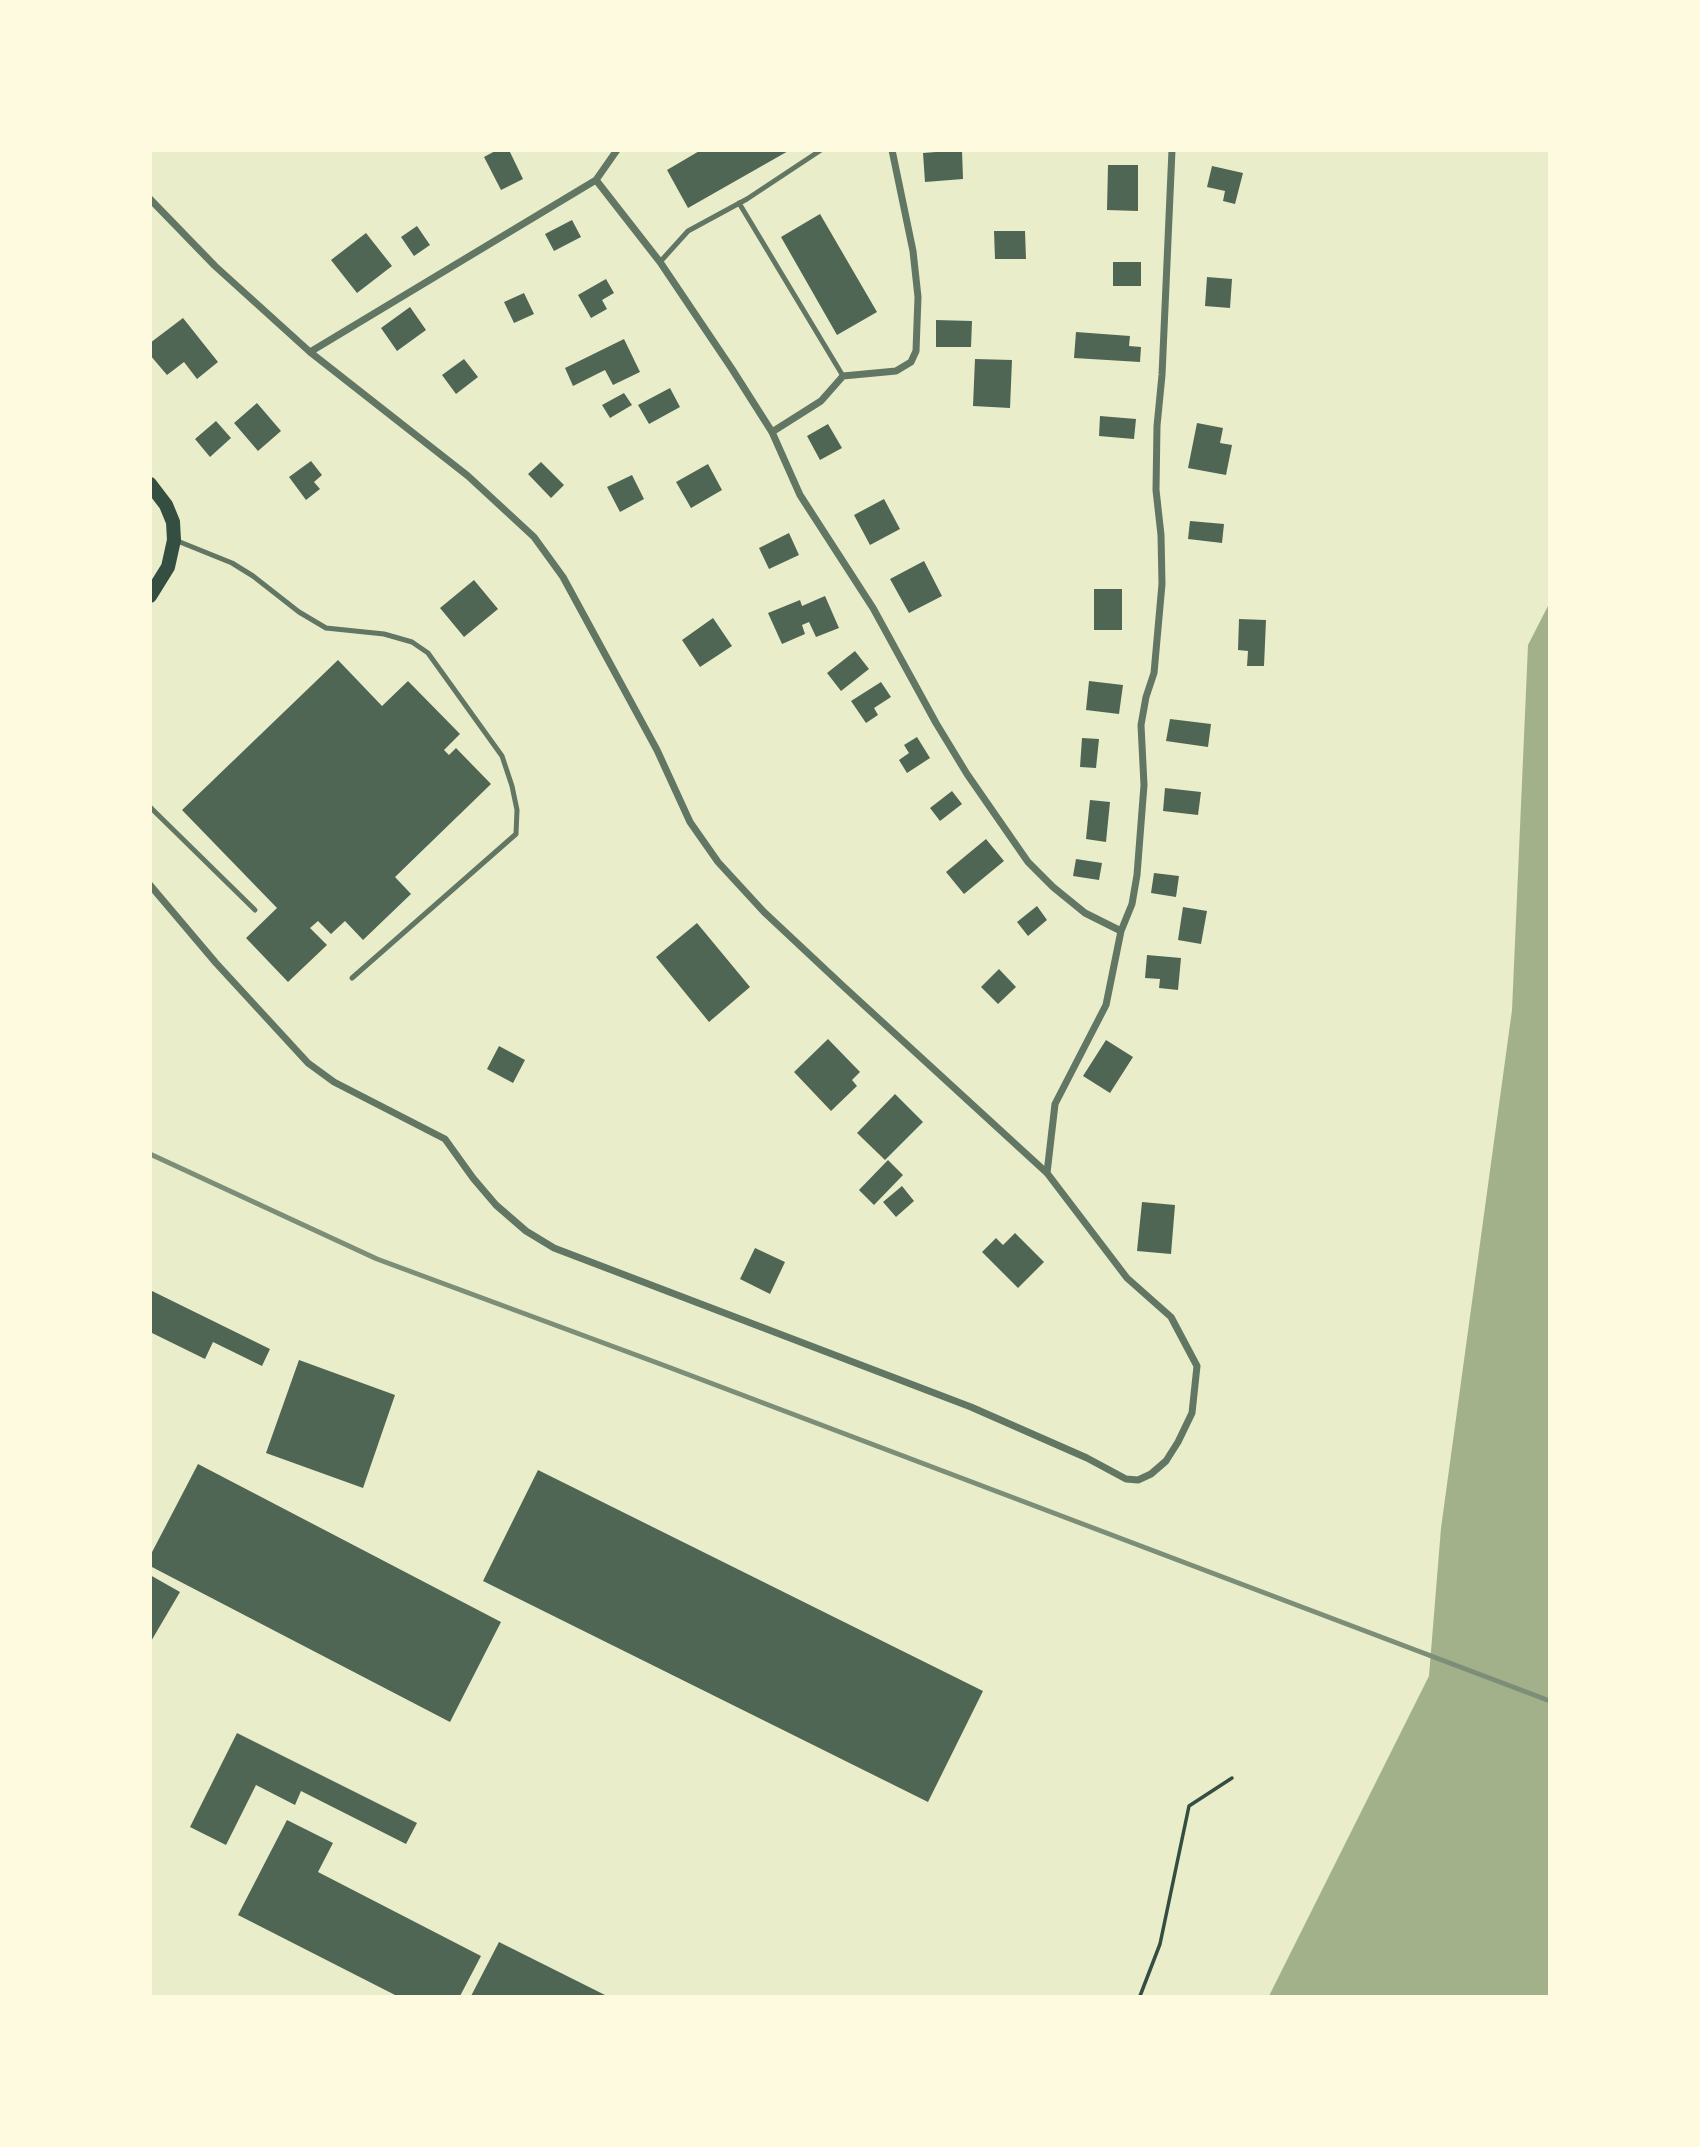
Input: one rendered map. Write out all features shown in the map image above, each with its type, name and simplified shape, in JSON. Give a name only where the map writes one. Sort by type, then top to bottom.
[{"type":"main road","points":[[150,484],[166,505],[173,522],[174,540],[168,567],[150,596]]},
{"type":"street","points":[[310,352],[596,180],[617,150]]},
{"type":"street","points":[[772,432],[821,401],[843,376],[896,371],[911,362],[916,351],[918,298],[913,251],[892,150]]},
{"type":"street","points":[[1047,1173],[1055,1104],[1105,1005],[1121,931],[1132,904],[1137,875],[1144,785],[1141,725],[1154,673],[1161,584],[1161,535],[1156,490],[1157,426],[1162,375],[1172,150]]},
{"type":"street","points":[[596,180],[660,262],[772,432],[800,495],[873,608],[936,723],[974,785],[1028,862],[1053,887],[1085,913],[1121,931]]},
{"type":"street","points":[[150,199],[215,266],[310,352],[468,476],[534,537],[564,577],[657,750],[690,822],[718,862],[764,912],[1047,1173],[1127,1278],[1171,1317],[1197,1366],[1192,1413],[1178,1442],[1166,1461],[1151,1474],[1138,1480],[1126,1479],[1087,1458],[959,1402],[554,1248],[535,1237],[496,1205],[445,1139],[334,1082],[308,1063],[216,963],[150,885]]},
{"type":"lane","points":[[660,262],[688,231],[739,203],[821,150]]},
{"type":"lane","points":[[739,203],[843,376]]},
{"type":"lane","points":[[174,540],[232,563],[299,612],[326,628],[384,634],[412,642],[428,653],[502,756],[517,810],[516,834],[352,978]]},
{"type":"lane","points":[[150,807],[255,909]]},
{"type":"path","points":[[1140,1997],[1160,1944],[1189,1806],[1232,1778]]},
{"type":"shaded area","points":[[1549,604],[1549,1996],[1269,1996],[1429,1676],[1441,1528],[1512,1010],[1528,645]]},
{"type":"building","points":[[497,150],[509,150],[523,179],[501,190],[484,157]]},
{"type":"building","points":[[701,150],[790,150],[688,208],[667,170]]},
{"type":"building","points":[[962,150],[963,179],[925,182],[923,153]]},
{"type":"building","points":[[1108,165],[1138,165],[1138,211],[1107,210]]},
{"type":"building","points":[[1212,166],[1243,173],[1235,204],[1223,201],[1225,191],[1207,187]]},
{"type":"building","points":[[820,214],[877,312],[837,335],[781,237]]},
{"type":"building","points":[[572,220],[581,237],[554,251],[545,234]]},
{"type":"building","points":[[417,226],[430,245],[414,256],[401,237]]},
{"type":"building","points":[[994,231],[1025,231],[1026,259],[995,259]]},
{"type":"building","points":[[366,233],[392,266],[357,293],[331,260]]},
{"type":"building","points":[[1113,262],[1141,262],[1141,286],[1113,286]]},
{"type":"building","points":[[1207,277],[1232,279],[1230,308],[1205,306]]},
{"type":"building","points":[[606,279],[614,293],[602,300],[607,309],[591,318],[578,295]]},
{"type":"building","points":[[524,293],[534,314],[514,323],[504,302]]},
{"type":"building","points":[[410,307],[426,330],[397,351],[381,328]]},
{"type":"building","points":[[183,318],[218,362],[197,379],[184,362],[167,375],[150,355],[150,343]]},
{"type":"building","points":[[936,320],[972,321],[971,347],[936,347]]},
{"type":"building","points":[[1076,332],[1130,336],[1129,346],[1141,347],[1140,362],[1074,358]]},
{"type":"building","points":[[624,339],[640,372],[613,385],[605,370],[573,386],[565,368]]},
{"type":"building","points":[[464,359],[478,377],[456,394],[442,375]]},
{"type":"building","points":[[975,359],[1012,360],[1010,408],[973,406]]},
{"type":"building","points":[[670,388],[680,407],[649,424],[638,405]]},
{"type":"building","points":[[624,393],[632,405],[610,418],[602,405]]},
{"type":"building","points":[[257,403],[281,431],[258,451],[234,423]]},
{"type":"building","points":[[1100,416],[1136,419],[1134,439],[1099,436]]},
{"type":"building","points":[[216,421],[231,438],[210,457],[195,439]]},
{"type":"building","points":[[1197,423],[1223,428],[1220,443],[1232,445],[1226,475],[1188,468]]},
{"type":"building","points":[[828,424],[842,448],[820,460],[807,436]]},
{"type":"building","points":[[311,461],[322,475],[314,482],[320,489],[306,500],[289,477]]},
{"type":"building","points":[[541,462],[564,485],[551,498],[528,474]]},
{"type":"building","points":[[708,464],[722,490],[691,508],[676,482]]},
{"type":"building","points":[[632,475],[644,499],[620,512],[607,487]]},
{"type":"building","points":[[884,499],[900,529],[870,545],[854,515]]},
{"type":"building","points":[[1190,521],[1224,524],[1222,543],[1188,539]]},
{"type":"building","points":[[789,533],[799,555],[769,569],[759,548]]},
{"type":"building","points":[[924,561],[942,596],[909,613],[890,579]]},
{"type":"building","points":[[474,580],[498,609],[464,637],[440,608]]},
{"type":"building","points":[[1094,589],[1122,589],[1122,630],[1094,630]]},
{"type":"building","points":[[825,596],[839,628],[816,637],[809,622],[802,625],[805,634],[782,644],[768,613],[800,600],[802,606]]},
{"type":"building","points":[[713,618],[732,646],[700,667],[682,640]]},
{"type":"building","points":[[1239,619],[1266,620],[1264,666],[1247,666],[1248,651],[1238,650]]},
{"type":"building","points":[[855,651],[869,669],[841,691],[827,673]]},
{"type":"building","points":[[338,660],[382,706],[408,681],[460,734],[444,750],[449,755],[456,748],[491,784],[395,877],[411,894],[363,940],[345,921],[331,934],[318,921],[310,928],[327,945],[288,982],[246,938],[277,908],[182,810]]},
{"type":"building","points":[[1089,681],[1123,685],[1119,714],[1086,710]]},
{"type":"building","points":[[881,682],[891,697],[874,708],[878,715],[866,723],[851,701]]},
{"type":"building","points":[[1170,719],[1211,724],[1208,747],[1166,741]]},
{"type":"building","points":[[917,737],[930,758],[907,773],[899,760],[909,753],[904,745]]},
{"type":"building","points":[[1082,738],[1099,739],[1096,768],[1080,767]]},
{"type":"building","points":[[1165,788],[1201,792],[1198,815],[1163,811]]},
{"type":"building","points":[[952,791],[962,804],[940,821],[930,808]]},
{"type":"building","points":[[1090,800],[1110,802],[1106,842],[1086,839]]},
{"type":"building","points":[[986,839],[1004,861],[964,894],[946,872]]},
{"type":"building","points":[[1076,859],[1102,863],[1099,880],[1073,876]]},
{"type":"building","points":[[1154,873],[1179,876],[1176,897],[1151,893]]},
{"type":"building","points":[[1037,906],[1047,920],[1028,936],[1017,922]]},
{"type":"building","points":[[1183,907],[1207,911],[1201,944],[1178,940]]},
{"type":"building","points":[[697,923],[750,987],[709,1022],[656,957]]},
{"type":"building","points":[[1147,955],[1181,958],[1178,990],[1159,988],[1160,979],[1145,978]]},
{"type":"building","points":[[999,969],[1016,987],[998,1004],[981,987]]},
{"type":"building","points":[[828,1039],[860,1072],[852,1080],[857,1086],[831,1111],[794,1072]]},
{"type":"building","points":[[1106,1040],[1133,1057],[1110,1093],[1083,1076]]},
{"type":"building","points":[[499,1046],[525,1060],[513,1083],[487,1069]]},
{"type":"building","points":[[895,1094],[923,1122],[885,1160],[857,1133]]},
{"type":"building","points":[[888,1160],[903,1175],[874,1205],[859,1190]]},
{"type":"building","points":[[902,1186],[914,1201],[896,1217],[883,1202]]},
{"type":"building","points":[[1142,1202],[1175,1205],[1171,1254],[1137,1251]]},
{"type":"building","points":[[1015,1233],[1044,1262],[1018,1288],[982,1252],[996,1238],[1003,1245]]},
{"type":"building","points":[[755,1248],[785,1262],[770,1294],[740,1279]]},
{"type":"building","points":[[150,1290],[270,1349],[262,1366],[213,1342],[205,1359],[150,1332]]},
{"type":"building","points":[[299,1360],[395,1395],[363,1488],[266,1453]]},
{"type":"building","points":[[198,1464],[501,1622],[450,1722],[150,1566],[150,1556]]},
{"type":"building","points":[[538,1470],[983,1691],[928,1802],[483,1581]]},
{"type":"building","points":[[150,1575],[180,1592],[150,1643]]},
{"type":"building","points":[[237,1733],[417,1823],[406,1844],[301,1791],[295,1805],[256,1785],[226,1845],[190,1827]]},
{"type":"building","points":[[287,1820],[333,1843],[318,1872],[481,1956],[460,1996],[397,1996],[238,1915]]},
{"type":"building","points":[[499,1942],[607,1996],[471,1996]]},
{"type":"railway","points":[[150,1154],[377,1259],[1550,1701]]}]
